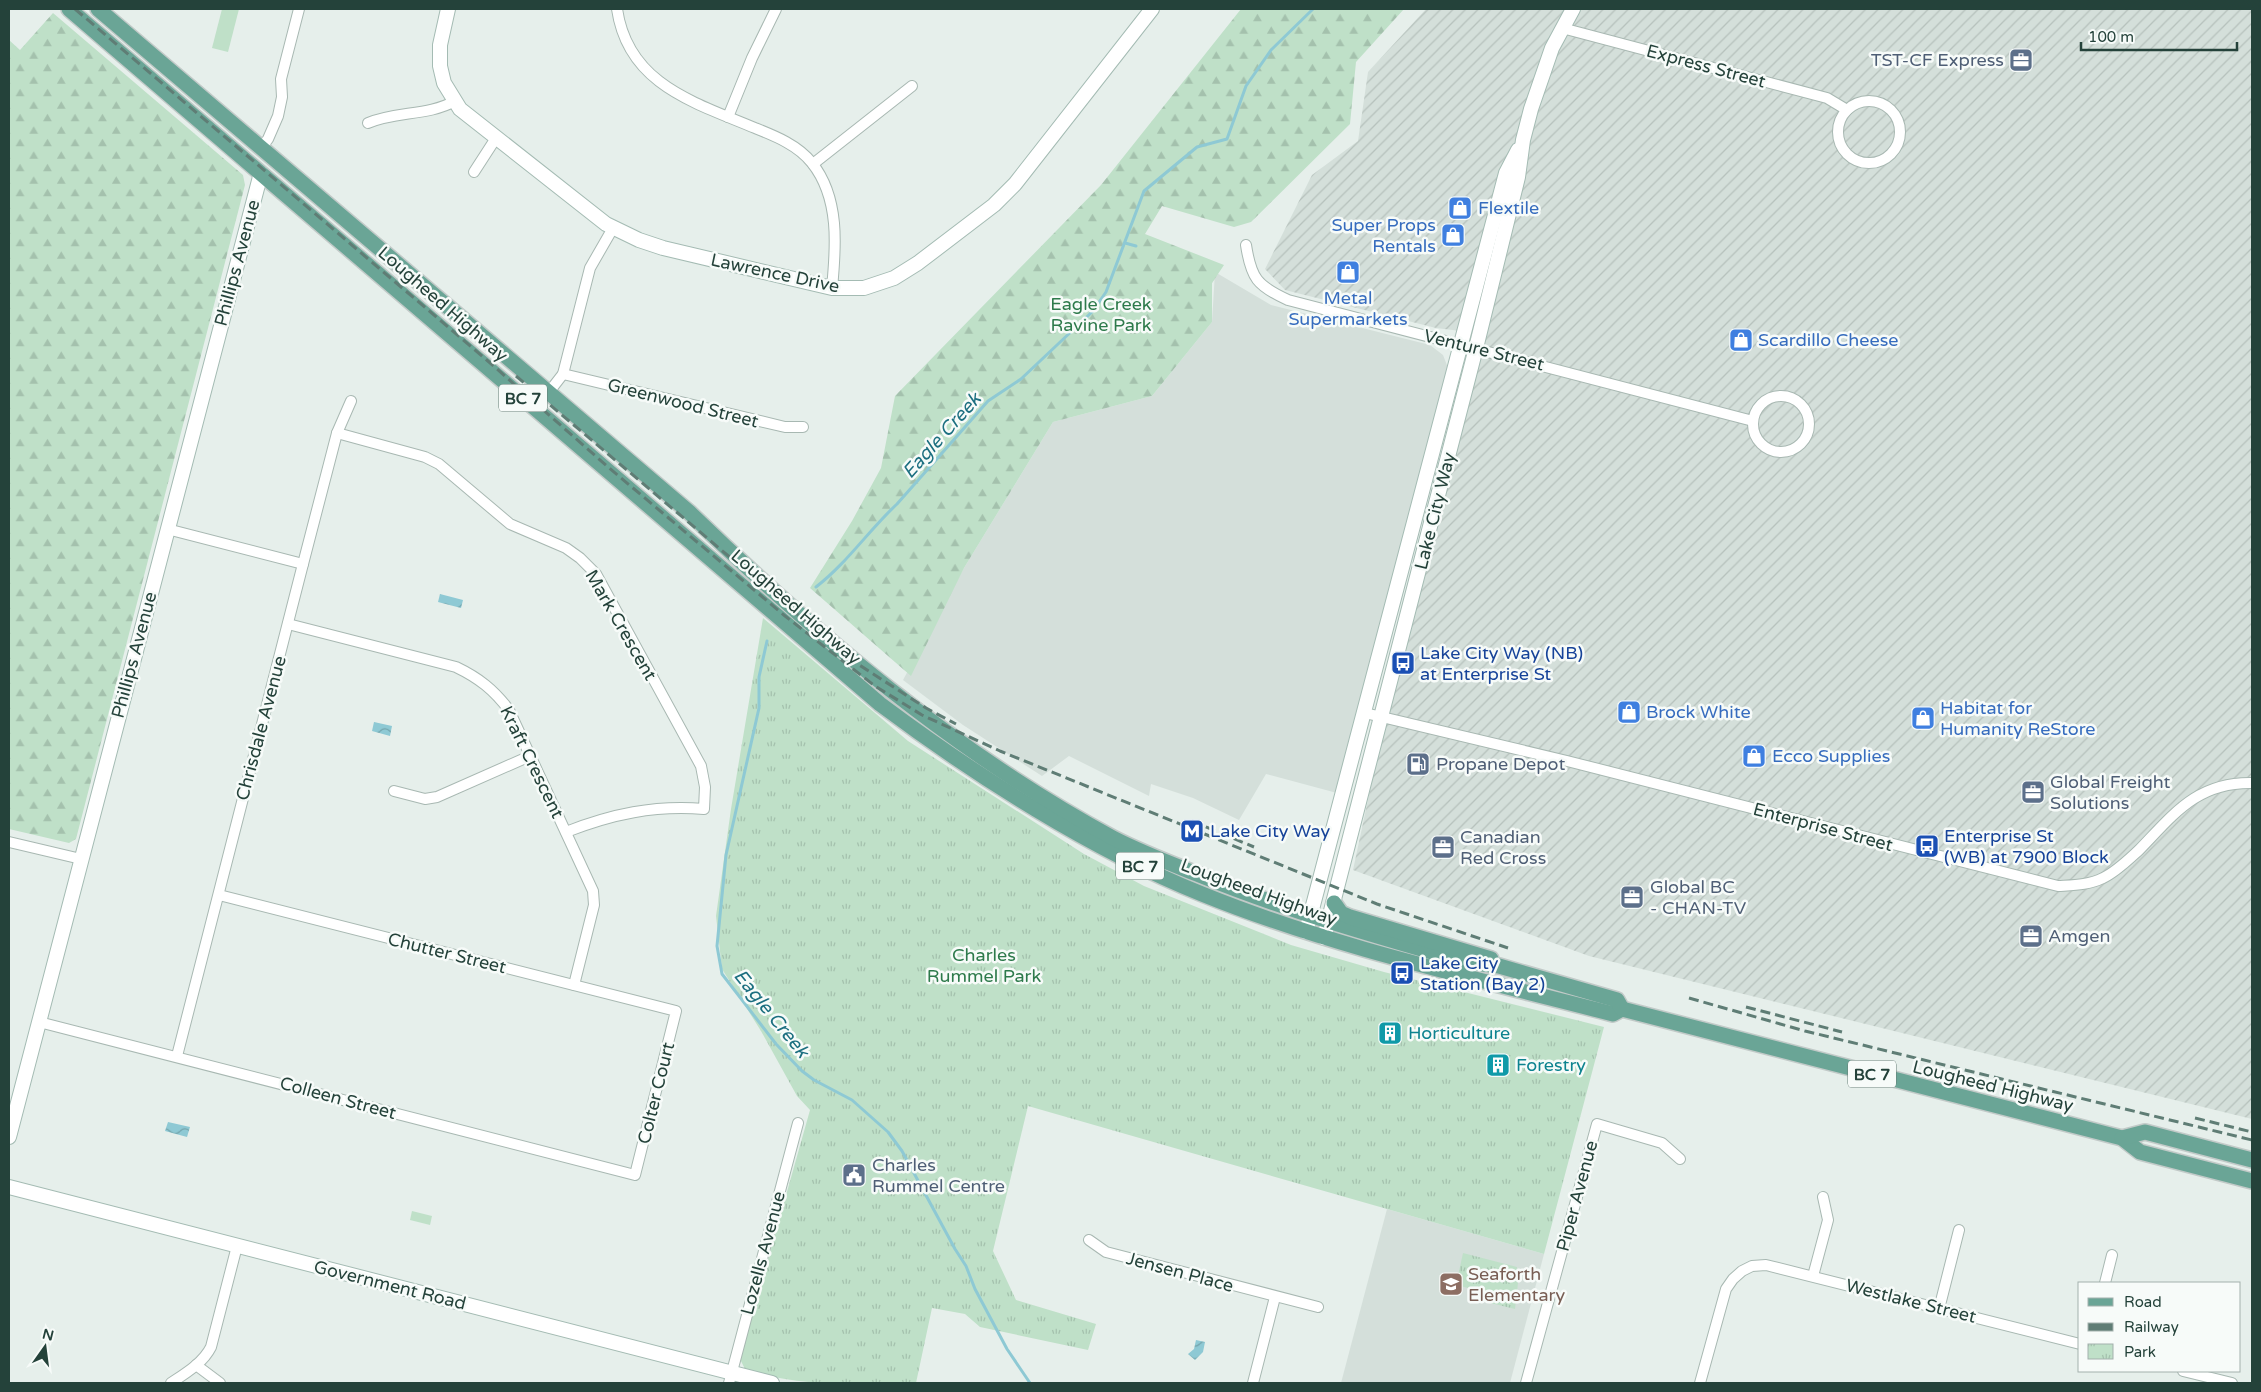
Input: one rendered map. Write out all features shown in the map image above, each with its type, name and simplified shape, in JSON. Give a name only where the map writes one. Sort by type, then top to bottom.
[{"type":"main road","name":"Lougheed Highway","points":[[69,9],[899,718],[948,752],[1066,826],[1145,869],[1202,894],[1324,938],[1613,1014],[1622,1009],[2122,1138],[2140,1152],[2252,1181]]},
{"type":"main road","name":"Lougheed Highway","points":[[98,9],[682,506],[731,553],[898,697],[1014,780],[1114,838],[1158,859],[1251,896],[1311,916],[1467,962],[1499,966],[1617,1000],[1622,1009]]},
{"type":"main road","points":[[1334,903],[1341,913],[1350,918],[1489,957],[1499,966]]},
{"type":"main road","name":"Lougheed Highway","points":[[2122,1138],[2145,1132],[2252,1160]]},
{"type":"street","points":[[262,147],[268,139],[278,116],[282,97],[281,79],[299,9]]},
{"type":"street","name":"Lawrence Drive","points":[[448,9],[440,45],[440,66],[444,83],[454,101],[496,138],[613,228],[656,246],[832,288],[859,289],[894,278],[918,263],[999,200],[1033,163],[1147,10]]},
{"type":"street","points":[[617,9],[628,48],[645,70],[690,101],[786,141],[813,164],[828,195],[833,219],[836,254],[832,288]]},
{"type":"street","points":[[728,117],[752,58],[776,9]]},
{"type":"street","name":"Lake City Way","points":[[1324,938],[1476,348],[1518,177],[1523,140],[1530,109],[1552,48],[1573,9]]},
{"type":"street","name":"Express Street","points":[[1562,28],[1828,98],[1847,110]]},
{"type":"street","points":[[813,164],[912,86]]},
{"type":"street","points":[[368,123],[386,115],[418,112],[444,106],[454,101]]},
{"type":"street","points":[[1870,101],[1884,105],[1892,111],[1898,119],[1900,134],[1895,149],[1879,161],[1869,162],[1850,156],[1839,138],[1838,128],[1847,110],[1855,104],[1870,101]]},
{"type":"street","points":[[474,172],[496,138]]},
{"type":"street","name":"Lake City Way","points":[[1306,932],[1506,173],[1523,140]]},
{"type":"street","name":"Phillips Avenue","points":[[9,1137],[261,173]]},
{"type":"street","points":[[549,392],[563,374],[590,268],[613,228]]},
{"type":"street","name":"Venture Street","points":[[1246,245],[1249,265],[1256,281],[1270,292],[1288,300],[1753,420]]},
{"type":"street","name":"Greenwood Street","points":[[563,374],[785,427],[803,427]]},
{"type":"street","points":[[1778,396],[1788,396],[1804,407],[1810,425],[1803,442],[1796,449],[1777,453],[1769,450],[1756,438],[1753,420],[1761,404],[1778,396]]},
{"type":"street","name":"Chrisdale Avenue","points":[[177,1056],[219,895],[236,818],[337,433],[351,401]]},
{"type":"street","name":"Mark Crescent","points":[[337,433],[425,457],[439,464],[510,524],[566,548],[596,574],[701,766],[705,788],[704,810],[648,809],[614,815],[566,832]]},
{"type":"street","points":[[167,529],[303,564]]},
{"type":"street","name":"Kraft Crescent","points":[[288,624],[456,668],[475,676],[495,692],[509,710],[593,891],[594,905],[574,985]]},
{"type":"street","name":"Enterprise Street","points":[[1365,713],[2058,886],[2084,884],[2103,878],[2122,865],[2187,802],[2212,788],[2238,783],[2252,783]]},
{"type":"street","points":[[394,791],[425,800],[437,798],[530,756]]},
{"type":"street","points":[[9,842],[81,859]]},
{"type":"street","name":"Chutter Street","points":[[219,895],[676,1011]]},
{"type":"street","name":"Colter Court","points":[[635,1175],[676,1011]]},
{"type":"street","name":"Colleen Street","points":[[40,1022],[635,1175]]},
{"type":"street","name":"Lozells Avenue","points":[[730,1378],[798,1123]]},
{"type":"street","name":"Piper Avenue","points":[[1526,1383],[1597,1124],[1662,1143],[1680,1159]]},
{"type":"street","name":"Government Road","points":[[9,1187],[730,1378],[772,1383]]},
{"type":"street","points":[[1813,1276],[1828,1220],[1823,1197]]},
{"type":"street","points":[[1939,1308],[1959,1230]]},
{"type":"street","name":"Jensen Place","points":[[1089,1240],[1106,1252],[1318,1308]]},
{"type":"street","points":[[171,1383],[196,1366],[212,1347],[237,1246]]},
{"type":"street","points":[[2105,1282],[2112,1254]]},
{"type":"street","name":"Westlake Street","points":[[1700,1383],[1726,1289],[1733,1278],[1752,1266],[1766,1265],[1813,1276],[2078,1343]]},
{"type":"street","points":[[1253,1383],[1275,1297]]},
{"type":"street","points":[[196,1366],[220,1383]]},
{"type":"street","points":[[2187,1372],[2232,1383]]},
{"type":"shaded area","points":[[1426,9],[2252,9],[2252,1119],[1589,956],[1353,870],[1379,748],[1485,334],[1436,328],[1285,290],[1265,269],[1312,175],[1358,141],[1368,72]]},
{"type":"shaded area","points":[[1215,272],[1271,305],[1430,345],[1443,355],[1448,368],[1337,793],[1266,774],[1239,820],[1193,798],[1151,784],[1149,796],[1069,756],[1042,776],[963,725],[903,680],[964,568],[1053,422],[1152,396],[1212,322]]},
{"type":"shaded area","name":"Seaforth Elementary","points":[[1387,1209],[1544,1254],[1510,1383],[1341,1383]]},
{"type":"green space","points":[[222,9],[239,9],[228,52],[212,48]]},
{"type":"green space","name":"Eagle Creek Ravine Park","points":[[1241,9],[1404,9],[1356,62],[1350,124],[1251,222],[1234,227],[1162,206],[1145,234],[1224,265],[1212,283],[1212,322],[1152,396],[1053,422],[964,568],[911,676],[810,588],[852,521],[881,468],[895,396],[1101,185]]},
{"type":"green space","points":[[53,13],[243,175],[245,185],[76,839],[69,843],[9,829],[9,40],[20,50]]},
{"type":"green space","name":"Charles Rummel Park","points":[[763,618],[908,741],[1084,854],[1144,886],[1291,945],[1384,972],[1604,1027],[1544,1254],[1028,1106],[993,1251],[1016,1300],[1096,1324],[1088,1350],[980,1327],[965,1314],[932,1308],[916,1383],[851,1384],[808,1382],[766,1375],[745,1369],[740,1359],[810,1110],[797,1096],[761,1031],[722,969],[716,916],[731,809]]},
{"type":"green space","points":[[412,1211],[432,1216],[430,1225],[410,1220]]},
{"type":"green space","points":[[1463,1253],[1517,1267],[1516,1278],[1518,1283],[1515,1309],[1470,1298],[1472,1293],[1468,1288],[1456,1285]]},
{"type":"water","points":[[440,594],[463,600],[461,608],[438,602]]},
{"type":"water","points":[[374,722],[392,726],[390,736],[372,731]]},
{"type":"water","points":[[168,1122],[190,1127],[187,1137],[165,1131]]},
{"type":"water","points":[[1196,1340],[1205,1342],[1203,1352],[1195,1360],[1188,1354],[1194,1349]]},
{"type":"waterway","name":"Eagle Creek","points":[[816,587],[838,568],[988,401],[1021,379],[1093,311],[1106,292],[1144,191],[1197,147],[1227,139],[1246,86],[1271,50],[1313,9]]},
{"type":"waterway","points":[[1125,243],[1136,246]]},
{"type":"waterway","name":"Eagle Creek","points":[[767,641],[759,677],[759,708],[726,855],[717,946],[722,974],[776,1044],[802,1071],[814,1080],[852,1100],[888,1132],[902,1151],[966,1266],[975,1289],[1007,1349],[1030,1383]]},
{"type":"railway","points":[[75,9],[489,362],[608,467],[785,616],[875,686],[922,715],[1000,751],[1377,904],[1508,948]]},
{"type":"railway","points":[[516,376],[850,659],[926,708],[956,724]]},
{"type":"railway","points":[[1192,821],[1254,847]]},
{"type":"railway","points":[[1689,998],[1805,1031],[2252,1140]]},
{"type":"railway","points":[[1746,1007],[1842,1032]]},
{"type":"railway","points":[[2195,1118],[2252,1132]]},
{"type":"place","name":"TST-CF Express","points":[[2021,60]]},
{"type":"place","name":"Flextile","points":[[1460,208]]},
{"type":"place","name":"Super Props Rentals","points":[[1453,235]]},
{"type":"place","name":"Metal Supermarkets","points":[[1348,272]]},
{"type":"place","name":"Scardillo Cheese","points":[[1741,340]]},
{"type":"place","name":"Lake City Way (NB) at Enterprise St","points":[[1403,663]]},
{"type":"place","name":"Brock White","points":[[1629,712]]},
{"type":"place","name":"Habitat for Humanity ReStore","points":[[1923,718]]},
{"type":"place","name":"Ecco Supplies","points":[[1754,756]]},
{"type":"place","name":"Propane Depot","points":[[1418,764]]},
{"type":"place","name":"Global Freight Solutions","points":[[2033,792]]},
{"type":"place","name":"Lake City Way","points":[[1192,831]]},
{"type":"place","name":"Enterprise St (WB) at 7900 Block","points":[[1927,846]]},
{"type":"place","name":"Canadian Red Cross","points":[[1443,847]]},
{"type":"place","name":"Global BC - CHAN-TV","points":[[1632,897]]},
{"type":"place","name":"Amgen","points":[[2031,936]]},
{"type":"place","name":"Lake City Station (Bay 2)","points":[[1402,973]]},
{"type":"place","name":"Horticulture","points":[[1390,1033]]},
{"type":"place","name":"Forestry","points":[[1498,1065]]},
{"type":"place","name":"Charles Rummel Centre","points":[[854,1175]]},
{"type":"place","name":"Seaforth Elementary","points":[[1451,1284]]}]
